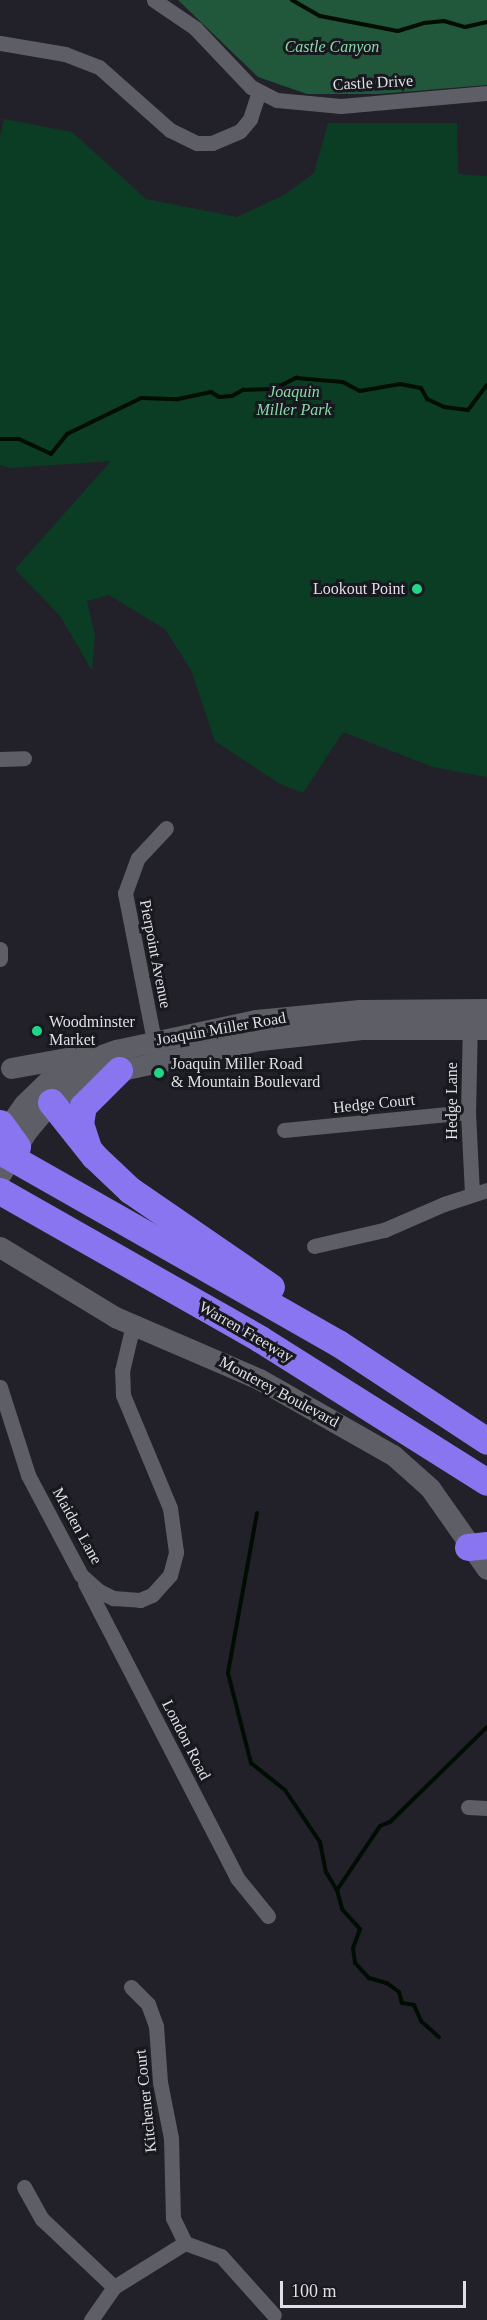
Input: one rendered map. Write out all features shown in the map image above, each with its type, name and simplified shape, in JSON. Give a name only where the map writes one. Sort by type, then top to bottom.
[{"type":"highway","points":[[94,1156],[82,1134],[80,1115],[87,1099],[118,1060]]},
{"type":"highway","points":[[44,1096],[94,1156],[138,1196],[318,1318],[338,1343]]},
{"type":"highway","points":[[4,1137],[338,1343],[487,1441]]},
{"type":"highway","name":"Warren Freeway","points":[[0,1191],[288,1356],[487,1482]]},
{"type":"main road","name":"Joaquin Miller Road","points":[[0,1175],[4,1137],[44,1096],[81,1082],[154,1041],[264,1019],[360,1010],[479,1019]]},
{"type":"main road","name":"Joaquin Miller Road","points":[[118,1060],[160,1062],[271,1038],[479,1019]]},
{"type":"main road","points":[[5,1066],[118,1060]]},
{"type":"main road","points":[[5,1066],[44,1096]]},
{"type":"main road","name":"Monterey Boulevard","points":[[0,1247],[97,1308],[260,1379],[393,1455],[430,1488],[478,1546],[487,1569]]},
{"type":"street","points":[[0,42],[65,54],[99,67],[170,130],[197,143],[227,139],[240,131],[250,119],[259,93],[195,28],[154,0]]},
{"type":"street","name":"Castle Drive","points":[[259,93],[277,99],[340,106],[487,93]]},
{"type":"street","points":[[0,759],[24,758]]},
{"type":"street","name":"Pierpoint Avenue","points":[[160,1062],[125,893],[138,858],[166,828]]},
{"type":"street","points":[[0,949],[0,959]]},
{"type":"street","name":"Hedge Lane","points":[[479,1019],[468,1112],[479,1192]]},
{"type":"street","name":"Hedge Court","points":[[284,1130],[468,1112]]},
{"type":"street","points":[[314,1246],[384,1230],[479,1192]]},
{"type":"street","name":"Maiden Lane","points":[[0,1387],[28,1475],[81,1575],[99,1591],[113,1598],[140,1600],[163,1586],[176,1552],[170,1508],[123,1395],[122,1371],[133,1325]]},
{"type":"street","name":"London Road","points":[[81,1575],[237,1878],[268,1916]]},
{"type":"street","points":[[468,1807],[487,1808]]},
{"type":"street","name":"Kitchener Court","points":[[131,1987],[148,2004],[156,2026],[160,2082],[171,2138],[173,2218],[185,2243]]},
{"type":"street","points":[[24,2187],[42,2219],[114,2287]]},
{"type":"street","points":[[91,2320],[114,2287],[185,2243],[220,2256],[274,2315]]},
{"type":"green space","name":"Castle Canyon","points":[[178,0],[487,0],[487,85],[379,94],[307,94],[258,77]]},
{"type":"green space","name":"Joaquin Miller Park","points":[[4,119],[72,132],[146,199],[237,217],[284,195],[314,173],[328,123],[457,123],[458,174],[487,176],[487,777],[433,767],[343,732],[303,793],[280,784],[215,741],[191,670],[165,629],[109,595],[87,601],[95,636],[92,671],[61,617],[15,569],[111,461],[10,468],[0,465],[0,137]]},
{"type":"waterway","points":[[292,0],[320,16],[398,31],[424,23],[444,21],[465,27],[487,22]]},
{"type":"waterway","points":[[0,439],[19,439],[51,454],[67,434],[141,398],[178,399],[211,392],[219,397],[232,396],[243,390],[274,389],[296,378],[343,382],[360,391],[400,384],[421,388],[427,399],[444,407],[468,410],[487,385]]},
{"type":"waterway","points":[[257,1513],[228,1673],[251,1763],[285,1790],[320,1842],[326,1872],[337,1890],[342,1909],[360,1929],[353,1948],[355,1963],[369,1978],[387,1983],[399,1992],[402,2003],[414,2005],[421,2021],[439,2037]]},
{"type":"waterway","points":[[337,1890],[380,1826],[390,1822],[487,1727]]},
{"type":"place","name":"Lookout Point","points":[[417,589]]},
{"type":"place","name":"Woodminster Market","points":[[37,1031]]},
{"type":"place","name":"Joaquin Miller Road & Mountain Boulevard","points":[[159,1073]]}]
